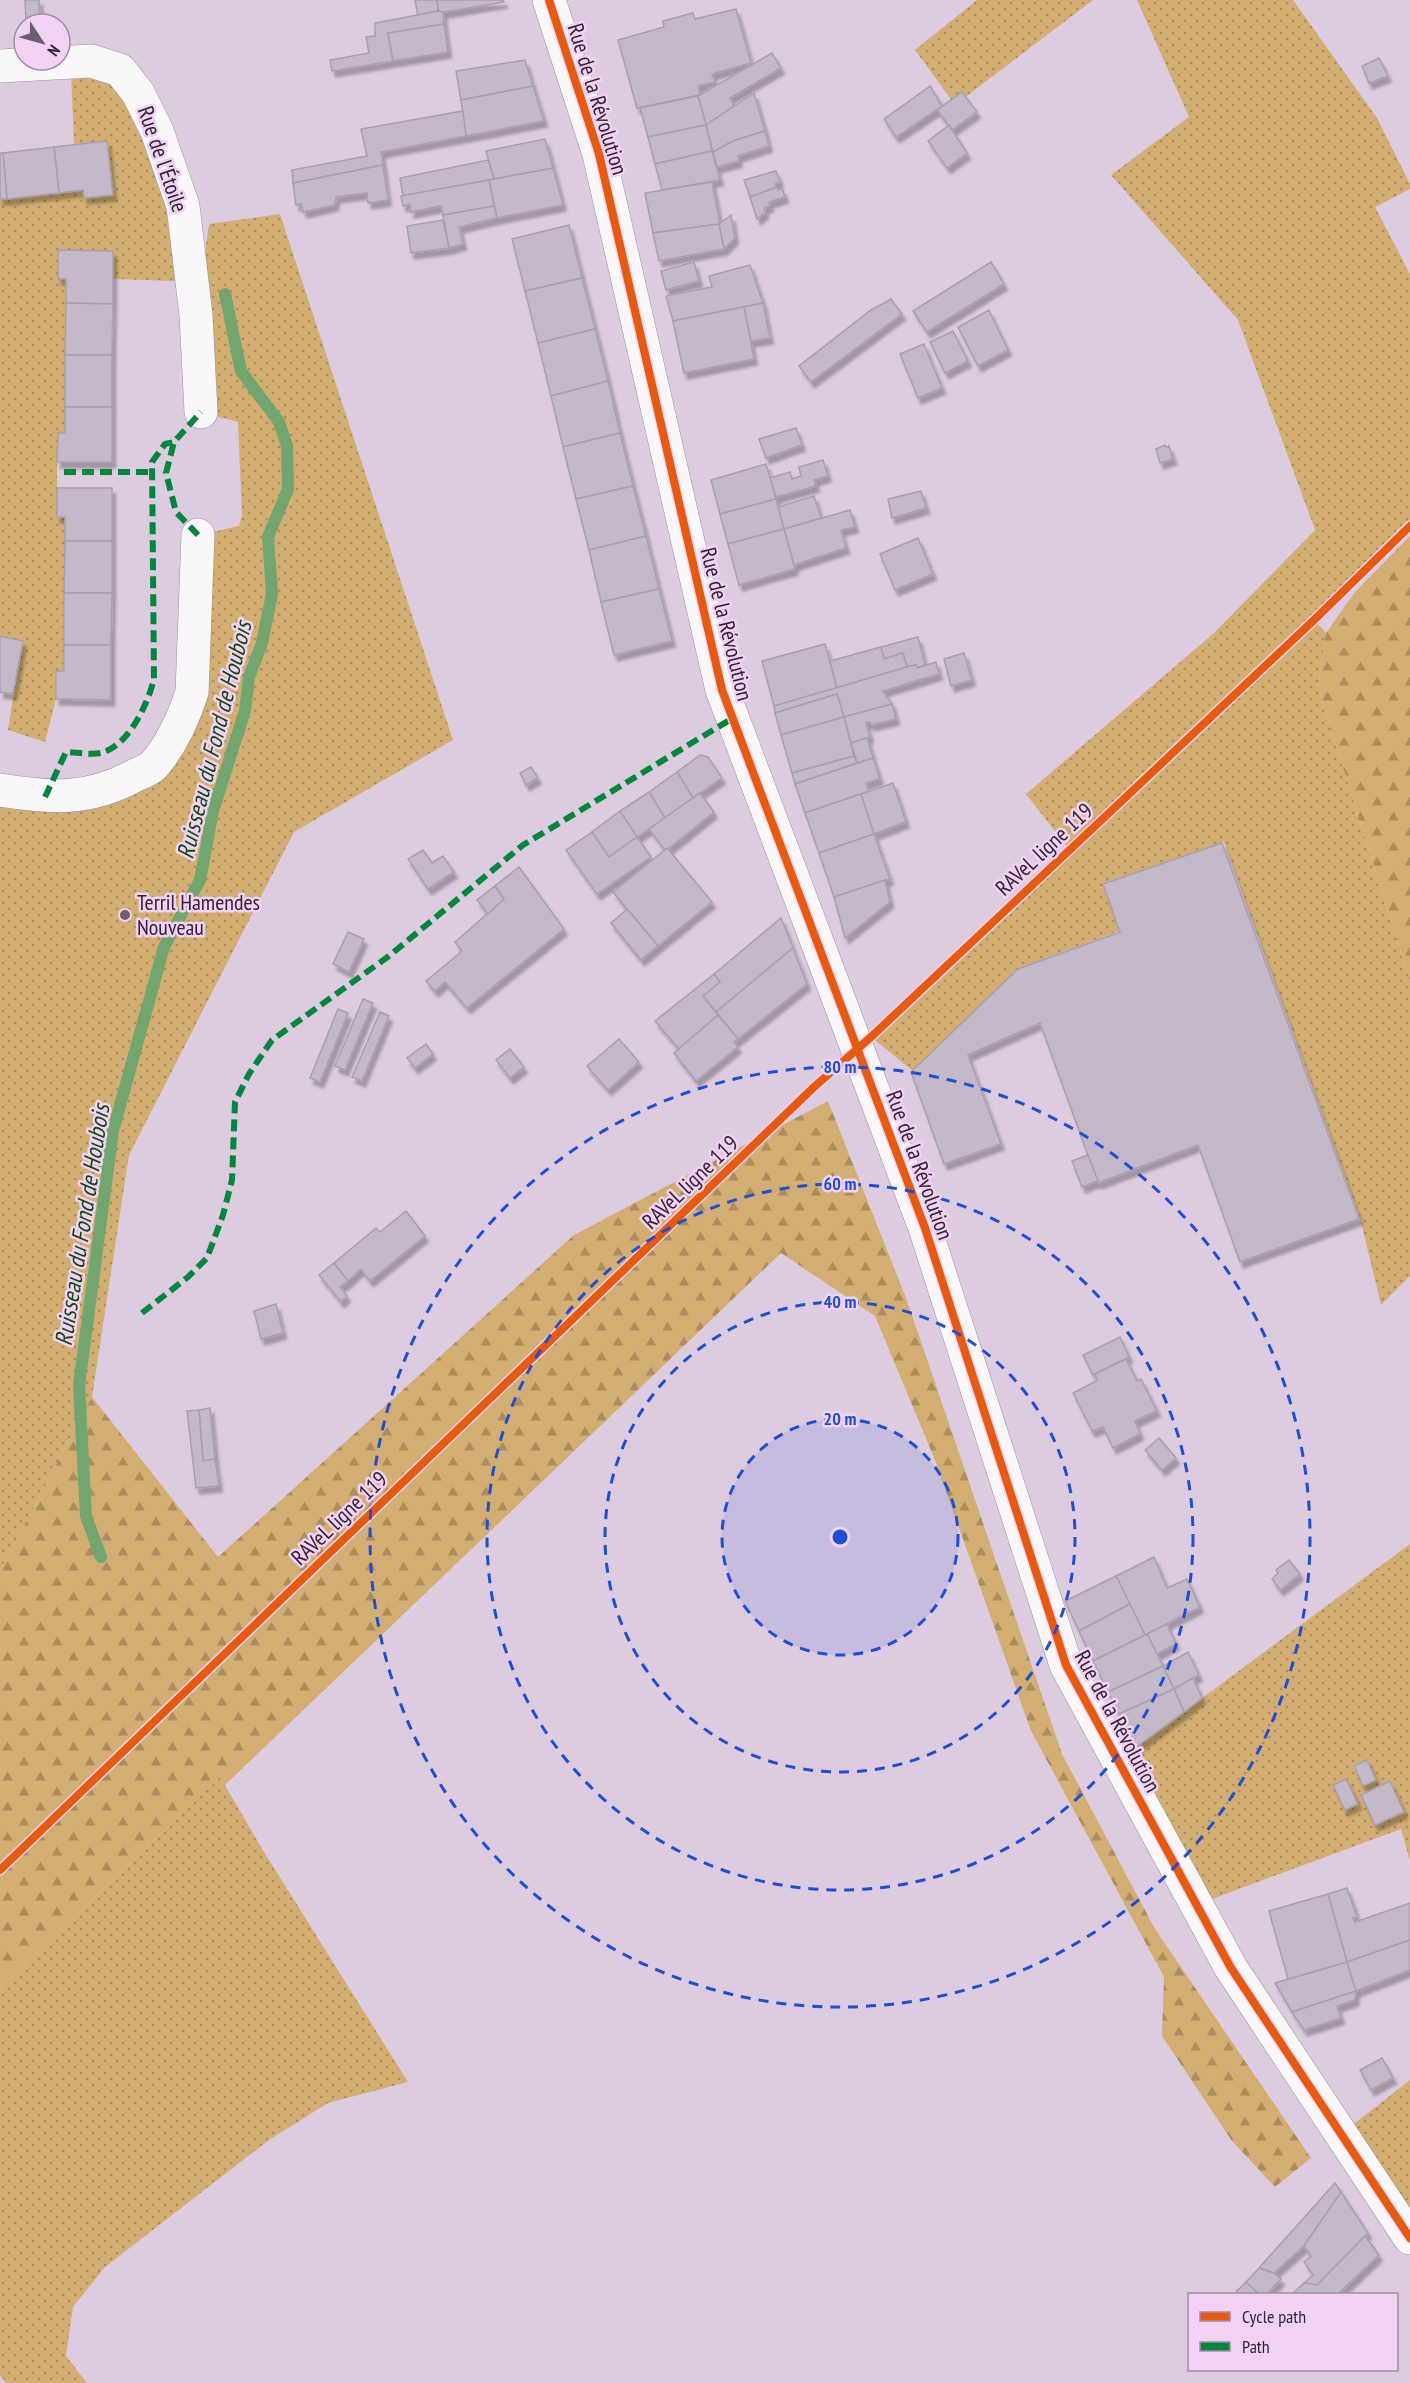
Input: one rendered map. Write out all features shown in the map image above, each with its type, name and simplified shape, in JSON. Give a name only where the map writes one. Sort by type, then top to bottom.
[{"type":"street","name":"Rue de la Révolution","points":[[549,0],[599,154],[722,690],[925,1228],[1065,1665],[1230,1968],[1410,2238]]},
{"type":"street","name":"Rue de l'Étoile","points":[[0,66],[91,61],[120,70],[138,93],[157,131],[183,206],[196,315],[201,412]]},
{"type":"street","points":[[0,790],[45,797],[86,794],[119,784],[152,767],[172,737],[187,708],[192,692],[198,535]]},
{"type":"path","points":[[152,472],[166,473]]},
{"type":"green space","points":[[977,0],[1093,0],[955,105],[915,50]]},
{"type":"green space","points":[[1137,0],[1293,0],[1377,118],[1410,184],[1410,189],[1375,207],[1410,274],[1410,526],[1313,619],[1326,633],[1318,688],[1410,980],[1410,1276],[1381,1305],[1360,1218],[1224,842],[1104,883],[1119,931],[1017,969],[913,1071],[871,1037],[1069,849],[1026,794],[1214,633],[1315,530],[1238,320],[1111,175],[1189,117]]},
{"type":"green space","points":[[71,72],[116,84],[163,185],[176,281],[113,279],[113,251],[59,251],[58,279],[66,279],[65,432],[57,434],[57,516],[65,517],[64,671],[56,671],[56,699],[45,742],[8,730],[22,641],[0,636],[0,199],[84,190],[74,145]]},
{"type":"green space","name":"Terril Hamendes Nouveau","points":[[280,214],[453,740],[294,832],[129,1155],[92,1397],[0,1571],[0,788],[64,797],[172,753],[198,535],[239,526],[242,516],[238,422],[201,412],[196,315],[209,224]]},
{"type":"green space","points":[[1410,536],[1410,980],[1318,688],[1326,633],[1355,592]]},
{"type":"green space","points":[[828,1101],[906,1298],[1062,1754],[1155,1929],[1311,2158],[1275,2187],[1232,2141],[1162,2036],[1164,1977],[1031,1731],[935,1460],[875,1316],[781,1253],[225,1785],[220,1777],[0,1988],[0,1571],[92,1397],[218,1557],[574,1235]]},
{"type":"green space","points":[[1410,1544],[1410,1861],[1401,1829],[1196,1905],[1120,1766],[1135,1748]]},
{"type":"green space","points":[[220,1777],[264,1852],[408,2082],[328,2103],[269,2140],[105,2267],[73,2307],[66,2356],[87,2383],[6,2383],[0,2375],[0,1988]]},
{"type":"green space","points":[[1410,2080],[1410,2238],[1341,2134]]},
{"type":"building","points":[[25,0],[39,0],[40,12],[26,12]]},
{"type":"building","points":[[415,0],[437,0],[438,11],[418,16]]},
{"type":"building","points":[[437,0],[503,0],[504,2],[439,13]]},
{"type":"building","points":[[736,9],[751,63],[712,74],[715,82],[698,86],[700,95],[637,108],[618,40],[664,27],[663,21],[693,13],[695,19]]},
{"type":"building","points":[[443,12],[444,24],[388,33],[393,61],[332,71],[330,60],[369,53],[366,37],[375,36],[375,23]]},
{"type":"building","points":[[444,24],[448,52],[393,61],[388,33]]},
{"type":"building","points":[[772,53],[781,68],[730,98],[734,106],[706,125],[698,96]]},
{"type":"building","points":[[1379,58],[1388,76],[1369,83],[1362,66]]},
{"type":"building","points":[[525,60],[533,86],[461,100],[456,71]]},
{"type":"building","points":[[533,86],[544,121],[466,136],[461,100]]},
{"type":"building","points":[[930,86],[942,106],[896,137],[884,119]]},
{"type":"building","points":[[962,92],[977,112],[952,130],[937,110]]},
{"type":"building","points":[[754,93],[765,131],[733,141],[713,152],[706,125]]},
{"type":"building","points":[[698,96],[706,125],[648,137],[640,108]]},
{"type":"building","points":[[463,111],[466,136],[381,152],[383,165],[293,183],[292,170],[367,156],[361,129]]},
{"type":"building","points":[[706,125],[712,151],[655,164],[648,137]]},
{"type":"building","points":[[949,125],[967,153],[947,168],[928,141]]},
{"type":"building","points":[[765,131],[769,146],[738,156],[739,161],[717,167],[713,152],[733,141]]},
{"type":"building","points":[[545,139],[553,168],[494,179],[486,151]]},
{"type":"building","points":[[107,141],[113,195],[84,198],[83,190],[59,193],[54,147]]},
{"type":"building","points":[[54,147],[59,193],[7,199],[3,153]]},
{"type":"building","points":[[712,151],[720,180],[662,190],[655,164]]},
{"type":"building","points":[[0,153],[3,153],[7,199],[0,199]]},
{"type":"building","points":[[488,160],[494,179],[403,196],[400,178]]},
{"type":"building","points":[[383,165],[388,200],[368,203],[367,193],[336,197],[335,205],[303,212],[301,204],[296,205],[293,183]]},
{"type":"building","points":[[553,168],[563,205],[497,218],[489,180]]},
{"type":"building","points":[[776,171],[780,182],[775,184],[777,187],[750,197],[744,180]]},
{"type":"building","points":[[489,180],[494,206],[443,215],[441,206],[411,212],[410,204],[403,206],[401,196]]},
{"type":"building","points":[[712,182],[720,224],[653,233],[645,193]]},
{"type":"building","points":[[777,187],[778,190],[782,188],[785,197],[769,202],[770,206],[764,208],[765,213],[757,219],[750,197]]},
{"type":"building","points":[[494,206],[497,218],[459,227],[463,244],[449,248],[443,215]]},
{"type":"building","points":[[731,215],[735,238],[724,249],[719,224]]},
{"type":"building","points":[[443,220],[449,248],[411,253],[407,226]]},
{"type":"building","points":[[719,224],[724,249],[659,261],[653,233]]},
{"type":"building","points":[[569,225],[582,278],[525,291],[512,239]]},
{"type":"building","points":[[58,250],[113,251],[113,304],[66,303],[66,279],[58,279]]},
{"type":"building","points":[[694,262],[699,281],[666,290],[661,271]]},
{"type":"building","points":[[991,262],[1004,284],[927,332],[913,311]]},
{"type":"building","points":[[750,265],[763,303],[673,321],[666,296],[712,287],[709,276]]},
{"type":"building","points":[[582,278],[595,329],[538,343],[525,291]]},
{"type":"building","points":[[891,299],[902,314],[811,382],[799,366],[871,310]]},
{"type":"building","points":[[66,303],[113,304],[112,355],[65,355]]},
{"type":"building","points":[[763,303],[770,338],[751,341],[744,307]]},
{"type":"building","points":[[744,307],[754,359],[684,373],[673,321]]},
{"type":"building","points":[[989,310],[1008,350],[978,366],[958,327]]},
{"type":"building","points":[[595,329],[608,381],[551,396],[538,343]]},
{"type":"building","points":[[953,331],[968,361],[945,373],[930,342]]},
{"type":"building","points":[[924,344],[942,388],[918,398],[900,354]]},
{"type":"building","points":[[65,355],[112,355],[112,407],[65,407]]},
{"type":"building","points":[[608,381],[620,433],[563,447],[551,396]]},
{"type":"building","points":[[65,407],[112,407],[112,462],[57,462],[58,433],[65,433]]},
{"type":"building","points":[[796,428],[802,445],[766,458],[759,439]]},
{"type":"building","points":[[620,433],[633,486],[576,499],[563,447]]},
{"type":"building","points":[[1165,445],[1169,446],[1173,459],[1160,463],[1156,449]]},
{"type":"building","points":[[823,460],[828,476],[814,480],[816,486],[776,497],[770,478],[790,472],[792,479],[801,476],[799,467]]},
{"type":"building","points":[[766,464],[776,499],[720,514],[711,480]]},
{"type":"building","points":[[633,486],[646,536],[589,550],[576,499]]},
{"type":"building","points":[[57,488],[112,488],[112,541],[65,541],[65,517],[57,517]]},
{"type":"building","points":[[921,491],[926,508],[892,518],[888,499]]},
{"type":"building","points":[[814,496],[821,518],[784,529],[778,507]]},
{"type":"building","points":[[776,499],[784,529],[728,544],[720,514]]},
{"type":"building","points":[[850,510],[855,527],[841,530],[846,548],[794,565],[784,529]]},
{"type":"building","points":[[784,529],[795,569],[739,585],[728,544]]},
{"type":"building","points":[[646,536],[659,589],[601,602],[589,550]]},
{"type":"building","points":[[918,538],[933,574],[895,590],[880,554]]},
{"type":"building","points":[[65,541],[112,541],[112,593],[64,593]]},
{"type":"building","points":[[659,589],[672,641],[614,655],[601,602]]},
{"type":"building","points":[[64,593],[112,593],[111,645],[64,645]]},
{"type":"building","points":[[0,636],[23,641],[13,694],[0,692]]},
{"type":"building","points":[[918,637],[925,665],[917,668],[916,665],[907,667],[903,653],[884,659],[881,647]]},
{"type":"building","points":[[825,644],[837,688],[774,706],[762,661]]},
{"type":"building","points":[[64,645],[111,645],[111,700],[56,699],[56,671],[64,671]]},
{"type":"building","points":[[881,647],[884,659],[903,653],[907,667],[837,688],[830,661]]},
{"type":"building","points":[[964,653],[972,680],[951,686],[944,659]]},
{"type":"building","points":[[936,662],[939,674],[883,691],[892,704],[844,717],[837,694],[775,713],[774,706],[907,667],[916,665],[917,668]]},
{"type":"building","points":[[837,694],[844,717],[781,735],[775,713]]},
{"type":"building","points":[[892,704],[896,719],[871,725],[870,722],[866,723],[870,737],[851,743],[844,717]]},
{"type":"building","points":[[844,717],[854,756],[792,773],[781,735]]},
{"type":"building","points":[[867,738],[873,758],[857,763],[851,743]]},
{"type":"building","points":[[700,755],[708,757],[722,778],[693,798],[677,772]]},
{"type":"building","points":[[854,756],[857,763],[795,784],[792,773]]},
{"type":"building","points":[[873,758],[880,779],[866,783],[869,791],[805,813],[795,784]]},
{"type":"building","points":[[531,767],[538,778],[526,785],[520,773]]},
{"type":"building","points":[[677,772],[693,798],[665,818],[649,792]]},
{"type":"building","points":[[893,783],[906,822],[874,834],[861,794]]},
{"type":"building","points":[[649,792],[665,818],[637,837],[620,811]]},
{"type":"building","points":[[700,793],[714,812],[668,849],[664,849],[649,829]]},
{"type":"building","points":[[861,794],[874,834],[819,853],[805,813]]},
{"type":"building","points":[[620,811],[637,837],[609,857],[592,832]]},
{"type":"building","points":[[592,832],[609,857],[637,837],[651,857],[597,894],[566,850]]},
{"type":"building","points":[[874,834],[890,879],[834,897],[819,853]]},
{"type":"building","points":[[1222,843],[1359,1219],[1240,1262],[1198,1145],[1098,1183],[1040,1023],[968,1055],[1001,1144],[944,1164],[911,1072],[1018,969],[1120,932],[1103,884]]},
{"type":"building","points":[[667,848],[712,902],[658,946],[613,892]]},
{"type":"building","points":[[423,850],[432,863],[443,856],[454,872],[428,889],[408,859]]},
{"type":"building","points":[[519,867],[564,929],[467,1008],[445,982],[435,991],[426,981],[462,951],[455,942],[504,899],[495,886]]},
{"type":"building","points":[[885,880],[890,902],[845,938],[834,897]]},
{"type":"building","points":[[495,886],[504,899],[488,914],[477,900]]},
{"type":"building","points":[[627,909],[658,946],[641,960],[611,923]]},
{"type":"building","points":[[781,918],[793,948],[716,1012],[703,996],[720,982],[714,974]]},
{"type":"building","points":[[348,932],[364,939],[349,972],[333,964]]},
{"type":"building","points":[[793,948],[807,984],[738,1039],[716,1012]]},
{"type":"building","points":[[714,974],[720,982],[703,996],[718,1015],[679,1049],[655,1021]]},
{"type":"building","points":[[363,999],[373,1003],[345,1070],[335,1066]]},
{"type":"building","points":[[338,1009],[348,1013],[320,1082],[310,1078]]},
{"type":"building","points":[[380,1012],[389,1016],[362,1081],[352,1077]]},
{"type":"building","points":[[718,1015],[738,1039],[734,1042],[738,1047],[696,1081],[674,1053]]},
{"type":"building","points":[[619,1039],[639,1062],[608,1090],[587,1066]]},
{"type":"building","points":[[426,1044],[433,1054],[415,1068],[407,1058]]},
{"type":"building","points":[[510,1049],[524,1067],[510,1078],[496,1060]]},
{"type":"building","points":[[1088,1155],[1098,1181],[1082,1187],[1072,1161]]},
{"type":"building","points":[[406,1211],[425,1236],[370,1281],[361,1269],[348,1281],[334,1263],[376,1228],[380,1232]]},
{"type":"building","points":[[334,1263],[348,1281],[340,1287],[347,1296],[341,1302],[319,1275]]},
{"type":"building","points":[[276,1304],[283,1333],[261,1339],[254,1311]]},
{"type":"building","points":[[1120,1337],[1129,1357],[1093,1375],[1083,1355]]},
{"type":"building","points":[[1126,1359],[1137,1381],[1141,1379],[1157,1411],[1135,1421],[1140,1434],[1113,1448],[1103,1427],[1092,1431],[1073,1393],[1098,1380],[1095,1374]]},
{"type":"building","points":[[210,1408],[215,1459],[203,1461],[199,1410]]},
{"type":"building","points":[[199,1410],[203,1461],[215,1459],[219,1486],[196,1488],[187,1411]]},
{"type":"building","points":[[1159,1438],[1176,1458],[1162,1470],[1145,1450]]},
{"type":"building","points":[[1154,1557],[1167,1588],[1187,1579],[1200,1607],[1145,1635],[1116,1576]]},
{"type":"building","points":[[1289,1560],[1300,1574],[1280,1590],[1272,1579],[1278,1573],[1276,1570]]},
{"type":"building","points":[[1116,1576],[1130,1604],[1079,1631],[1065,1601]]},
{"type":"building","points":[[1130,1604],[1145,1635],[1093,1661],[1079,1631]]},
{"type":"building","points":[[1167,1624],[1176,1644],[1157,1654],[1147,1634]]},
{"type":"building","points":[[1147,1634],[1163,1666],[1108,1692],[1093,1661]]},
{"type":"building","points":[[1188,1652],[1199,1675],[1174,1689],[1163,1666]]},
{"type":"building","points":[[1163,1666],[1174,1689],[1119,1714],[1108,1692]]},
{"type":"building","points":[[1193,1678],[1202,1698],[1184,1712],[1174,1689]]},
{"type":"building","points":[[1174,1689],[1184,1712],[1135,1748],[1119,1714]]},
{"type":"building","points":[[1367,1760],[1376,1780],[1363,1786],[1354,1766]]},
{"type":"building","points":[[1346,1779],[1358,1804],[1345,1810],[1333,1785]]},
{"type":"building","points":[[1390,1781],[1404,1812],[1375,1825],[1361,1795]]},
{"type":"building","points":[[1347,1888],[1357,1917],[1353,1918],[1355,1922],[1410,1903],[1410,1940],[1347,1962],[1328,1894]]},
{"type":"building","points":[[1328,1894],[1347,1962],[1288,1979],[1269,1911]]},
{"type":"building","points":[[1410,1940],[1410,1970],[1356,1991],[1347,1962]]},
{"type":"building","points":[[1347,1962],[1356,1991],[1292,2012],[1275,1983]]},
{"type":"building","points":[[1356,1991],[1355,2000],[1337,2006],[1341,2018],[1304,2030],[1292,2012]]},
{"type":"building","points":[[1382,2058],[1393,2078],[1371,2090],[1360,2070]]},
{"type":"building","points":[[1335,2183],[1341,2192],[1304,2246],[1274,2273],[1259,2268]]},
{"type":"building","points":[[1341,2192],[1368,2233],[1317,2285],[1304,2283],[1313,2275],[1304,2262],[1311,2256],[1304,2246]]},
{"type":"building","points":[[1365,2236],[1379,2255],[1339,2293],[1293,2293],[1304,2283],[1317,2285]]},
{"type":"building","points":[[1259,2268],[1274,2273],[1281,2279],[1268,2293],[1258,2293],[1246,2282]]},
{"type":"building","points":[[1246,2282],[1258,2293],[1235,2293]]},
{"type":"waterway","name":"Ruisseau du Fond de Houbois","points":[[101,1557],[86,1516],[79,1385],[113,1131],[164,947],[200,880],[213,811],[245,711],[249,677],[262,643],[272,594],[268,537],[288,489],[287,446],[279,422],[241,371],[225,294]]},
{"type":"marked path","points":[[198,535],[176,512],[166,473],[174,442],[201,412]]},
{"type":"marked path","points":[[45,797],[66,752],[95,754],[113,747],[130,731],[151,689],[154,679],[152,462],[165,444],[174,442]]},
{"type":"marked path","points":[[64,472],[152,472]]},
{"type":"marked path","points":[[142,1313],[188,1277],[207,1258],[223,1215],[232,1180],[235,1102],[249,1074],[272,1040],[389,956],[523,845],[733,718]]},
{"type":"cycle path","points":[[549,0],[599,154],[722,690],[925,1228],[1066,1665],[1231,1968],[1410,2238]]},
{"type":"cycle path","name":"RAVeL ligne 119","points":[[0,1870],[814,1087],[871,1037],[1314,620],[1410,526]]},
{"type":"place","name":"Terril Hamendes Nouveau","points":[[125,915]]}]
